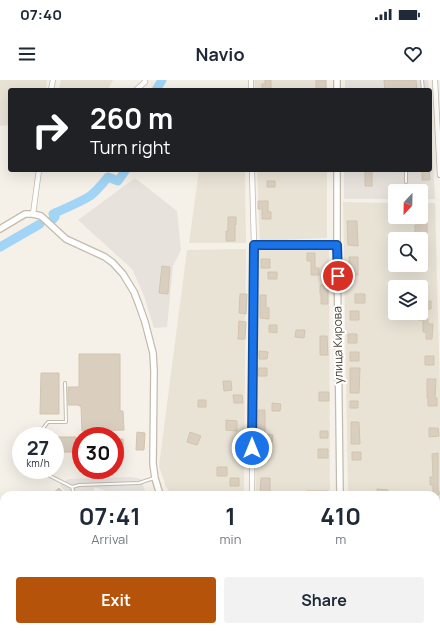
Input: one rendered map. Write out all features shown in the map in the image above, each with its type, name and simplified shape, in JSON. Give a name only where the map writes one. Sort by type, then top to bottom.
[{"type":"street","points":[[138,88],[145,82],[145,80]]},
{"type":"street","points":[[435,80],[440,175]]},
{"type":"street","points":[[33,214],[39,172]]},
{"type":"street","points":[[252,172],[254,245],[252,491]]},
{"type":"street","name":"улица Кирова","points":[[337,172],[340,491]]},
{"type":"street","points":[[0,229],[25,214],[41,216],[66,239],[106,257],[123,274],[134,292],[145,322],[153,353],[153,464],[159,491]]},
{"type":"lane","points":[[406,172],[406,182]]},
{"type":"lane","points":[[254,245],[337,245]]},
{"type":"lane","points":[[44,427],[48,422],[66,422],[65,383]]},
{"type":"lane","points":[[56,479],[72,487],[79,485],[139,483],[155,478]]},
{"type":"lane","points":[[72,487],[73,491]]},
{"type":"shaded area","points":[[0,80],[47,80],[46,88],[8,88],[8,125],[0,126]]},
{"type":"shaded area","points":[[61,80],[113,80],[109,88],[59,88]]},
{"type":"shaded area","points":[[254,80],[327,80],[327,88],[255,88]]},
{"type":"shaded area","points":[[345,80],[428,80],[429,88],[345,88]]},
{"type":"shaded area","points":[[432,147],[435,199],[428,199],[428,184],[388,184],[388,199],[344,199],[344,172],[432,172]]},
{"type":"shaded area","points":[[199,172],[245,172],[246,243],[189,243]]},
{"type":"shaded area","points":[[257,172],[327,172],[327,238],[260,241]]},
{"type":"shaded area","points":[[135,178],[177,211],[181,250],[173,266],[167,327],[154,328],[144,296],[132,269],[78,220]]},
{"type":"shaded area","points":[[343,202],[388,203],[388,224],[428,224],[428,203],[435,203],[440,388],[440,491],[348,491]]},
{"type":"shaded area","points":[[258,248],[329,248],[330,491],[256,491]]},
{"type":"shaded area","points":[[246,249],[244,491],[169,491],[166,487],[159,466],[187,250]]},
{"type":"shaded area","points":[[124,477],[132,477],[141,479],[145,491],[106,491],[95,487],[94,491],[65,491],[60,485],[68,479],[124,479]]},
{"type":"building","points":[[265,80],[271,80],[271,88],[262,88],[262,84],[265,84]]},
{"type":"building","points":[[316,80],[326,80],[326,88],[316,88]]},
{"type":"building","points":[[384,80],[416,80],[417,88],[385,88]]},
{"type":"building","points":[[365,172],[372,172],[372,186],[365,186]]},
{"type":"building","points":[[422,172],[429,172],[430,180],[422,180]]},
{"type":"building","points":[[267,181],[275,181],[275,187],[267,187]]},
{"type":"building","points":[[258,201],[268,201],[268,212],[271,212],[271,219],[262,219],[262,209],[258,209]]},
{"type":"building","points":[[228,217],[236,217],[235,241],[226,241]]},
{"type":"building","points":[[347,221],[357,221],[358,246],[348,245]]},
{"type":"building","points":[[427,224],[427,232],[415,232],[415,225]]},
{"type":"building","points":[[307,253],[315,253],[315,268],[319,268],[319,275],[311,275],[311,261],[307,261]]},
{"type":"building","points":[[349,257],[358,257],[358,275],[349,275]]},
{"type":"building","points":[[261,259],[270,259],[270,268],[261,268]]},
{"type":"building","points":[[162,266],[170,267],[168,294],[159,293]]},
{"type":"building","points":[[268,272],[277,272],[277,279],[268,279]]},
{"type":"building","points":[[320,285],[328,285],[328,304],[321,304]]},
{"type":"building","points":[[240,294],[247,294],[246,314],[239,313]]},
{"type":"building","points":[[355,294],[365,294],[365,303],[355,303]]},
{"type":"building","points":[[260,295],[266,295],[266,308],[269,308],[269,319],[260,318]]},
{"type":"building","points":[[428,301],[431,301],[431,309],[428,309]]},
{"type":"building","points":[[350,311],[359,311],[359,320],[350,320]]},
{"type":"building","points":[[423,320],[428,320],[428,324],[433,324],[432,339],[426,339],[426,332],[423,332]]},
{"type":"building","points":[[239,321],[246,322],[245,339],[238,339]]},
{"type":"building","points":[[269,325],[277,325],[277,333],[269,332]]},
{"type":"building","points":[[296,330],[305,330],[304,338],[295,337]]},
{"type":"building","points":[[348,334],[357,334],[357,343],[348,343]]},
{"type":"building","points":[[320,336],[327,336],[328,355],[320,355]]},
{"type":"building","points":[[259,351],[268,352],[267,359],[259,359]]},
{"type":"building","points":[[350,352],[359,352],[359,361],[350,361]]},
{"type":"building","points":[[79,354],[120,354],[120,411],[123,411],[124,427],[82,427],[81,406],[68,405],[68,387],[79,387]]},
{"type":"building","points":[[425,356],[434,356],[434,365],[425,365]]},
{"type":"building","points":[[258,368],[267,368],[267,376],[258,376]]},
{"type":"building","points":[[350,368],[360,368],[359,393],[350,393]]},
{"type":"building","points":[[41,373],[59,373],[59,414],[40,414]]},
{"type":"building","points":[[427,379],[436,379],[435,398],[437,398],[437,406],[428,406]]},
{"type":"building","points":[[223,381],[231,381],[232,390],[224,391]]},
{"type":"building","points":[[319,392],[329,392],[329,401],[319,401]]},
{"type":"building","points":[[233,395],[242,395],[243,403],[234,403]]},
{"type":"building","points":[[198,400],[206,400],[206,407],[198,407]]},
{"type":"building","points":[[350,401],[358,401],[358,408],[350,408]]},
{"type":"building","points":[[272,403],[281,404],[280,411],[272,411]]},
{"type":"building","points":[[258,410],[265,410],[265,434],[273,435],[272,443],[260,442]]},
{"type":"building","points":[[226,420],[237,421],[237,431],[226,430]]},
{"type":"building","points":[[351,422],[359,422],[360,444],[351,444]]},
{"type":"building","points":[[429,428],[438,428],[439,436],[429,437]]},
{"type":"building","points":[[320,431],[328,431],[328,438],[320,438]]},
{"type":"building","points":[[137,432],[145,433],[144,450],[136,450]]},
{"type":"building","points":[[190,432],[201,436],[197,445],[187,442]]},
{"type":"building","points":[[64,437],[72,437],[72,452],[64,452]]},
{"type":"building","points":[[318,449],[328,449],[328,458],[318,458]]},
{"type":"building","points":[[259,451],[269,451],[269,460],[259,460]]},
{"type":"building","points":[[352,452],[361,452],[361,460],[352,460]]},
{"type":"building","points":[[438,453],[438,491],[433,491],[433,485],[430,485],[430,477],[433,477],[432,454]]},
{"type":"building","points":[[217,467],[227,467],[227,476],[217,476]]},
{"type":"building","points":[[230,478],[239,478],[239,486],[230,486]]},
{"type":"building","points":[[261,478],[270,478],[270,491],[260,491]]},
{"type":"building","points":[[377,489],[388,490],[388,491],[377,491]]},
{"type":"waterway","points":[[157,88],[162,80]]},
{"type":"waterway","points":[[52,220],[55,217],[53,214],[90,196],[108,177],[118,181],[124,172]]},
{"type":"waterway","points":[[0,247],[40,224]]},
{"type":"route","points":[[252,448],[254,245],[337,245],[338,276]]}]
